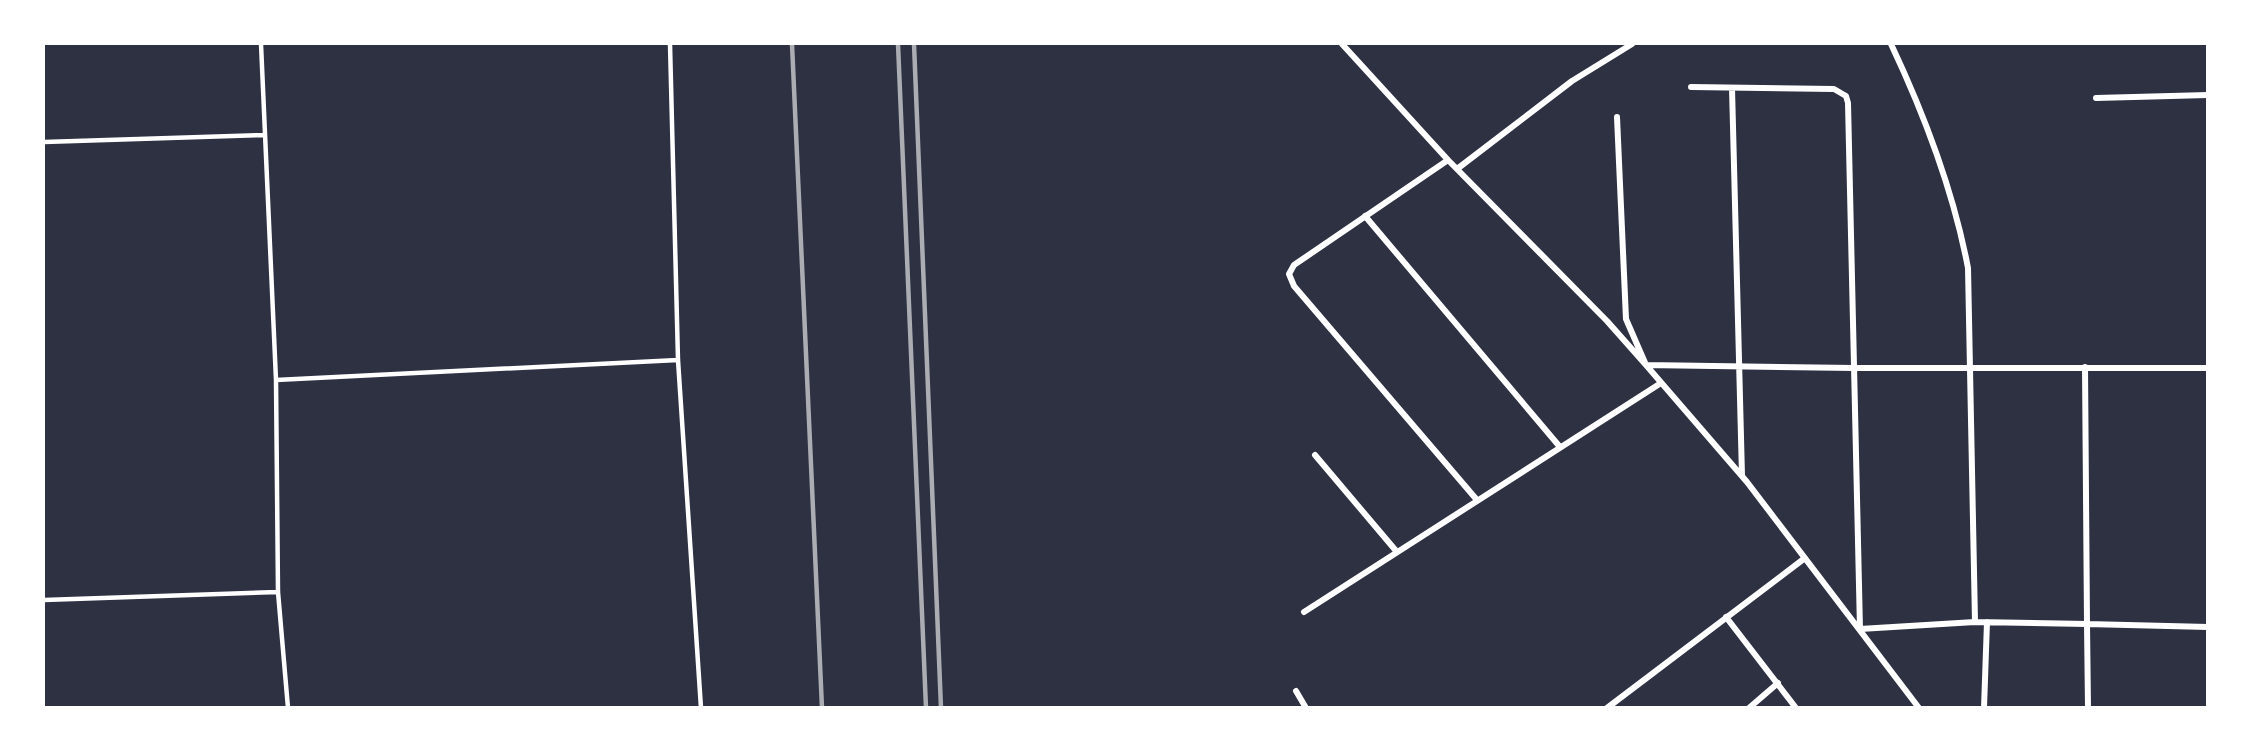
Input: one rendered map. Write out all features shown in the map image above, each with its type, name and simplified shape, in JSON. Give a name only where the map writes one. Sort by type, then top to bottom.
[{"type":"street","points":[[1342,44],[1448,160],[1607,321],[1646,365],[1742,477],[1919,708]]},
{"type":"street","points":[[1457,169],[1572,81],[1632,44]]},
{"type":"street","points":[[1891,44],[1920,105],[1959,219],[1968,268],[1975,622]]},
{"type":"street","points":[[1691,87],[1834,89],[1846,96],[1848,103],[1860,629]]},
{"type":"street","points":[[1732,88],[1742,477]]},
{"type":"street","points":[[2096,98],[2208,95]]},
{"type":"street","points":[[1617,117],[1626,319],[1646,365]]},
{"type":"street","points":[[1448,160],[1294,265],[1289,274],[1294,286],[1478,500]]},
{"type":"street","points":[[1365,216],[1560,447]]},
{"type":"street","points":[[1646,365],[1854,369],[2208,368]]},
{"type":"street","points":[[2085,368],[2088,708]]},
{"type":"street","points":[[1304,612],[1661,383]]},
{"type":"street","points":[[1315,455],[1397,552]]},
{"type":"street","points":[[1607,708],[1805,558]]},
{"type":"street","points":[[1726,618],[1796,708]]},
{"type":"street","points":[[1860,629],[1975,622],[2208,627]]},
{"type":"street","points":[[1984,708],[1987,622]]},
{"type":"street","points":[[1749,708],[1778,683]]},
{"type":"street","points":[[1296,691],[1306,708]]},
{"type":"lane","points":[[261,44],[276,380],[278,592],[288,708]]},
{"type":"lane","points":[[670,44],[678,360],[701,708]]},
{"type":"lane","points":[[44,142],[265,135]]},
{"type":"lane","points":[[276,380],[678,360]]},
{"type":"lane","points":[[44,600],[278,592]]},
{"type":"railway","points":[[792,44],[822,708]]},
{"type":"railway","points":[[898,44],[926,708]]},
{"type":"railway","points":[[914,44],[941,708]]}]
